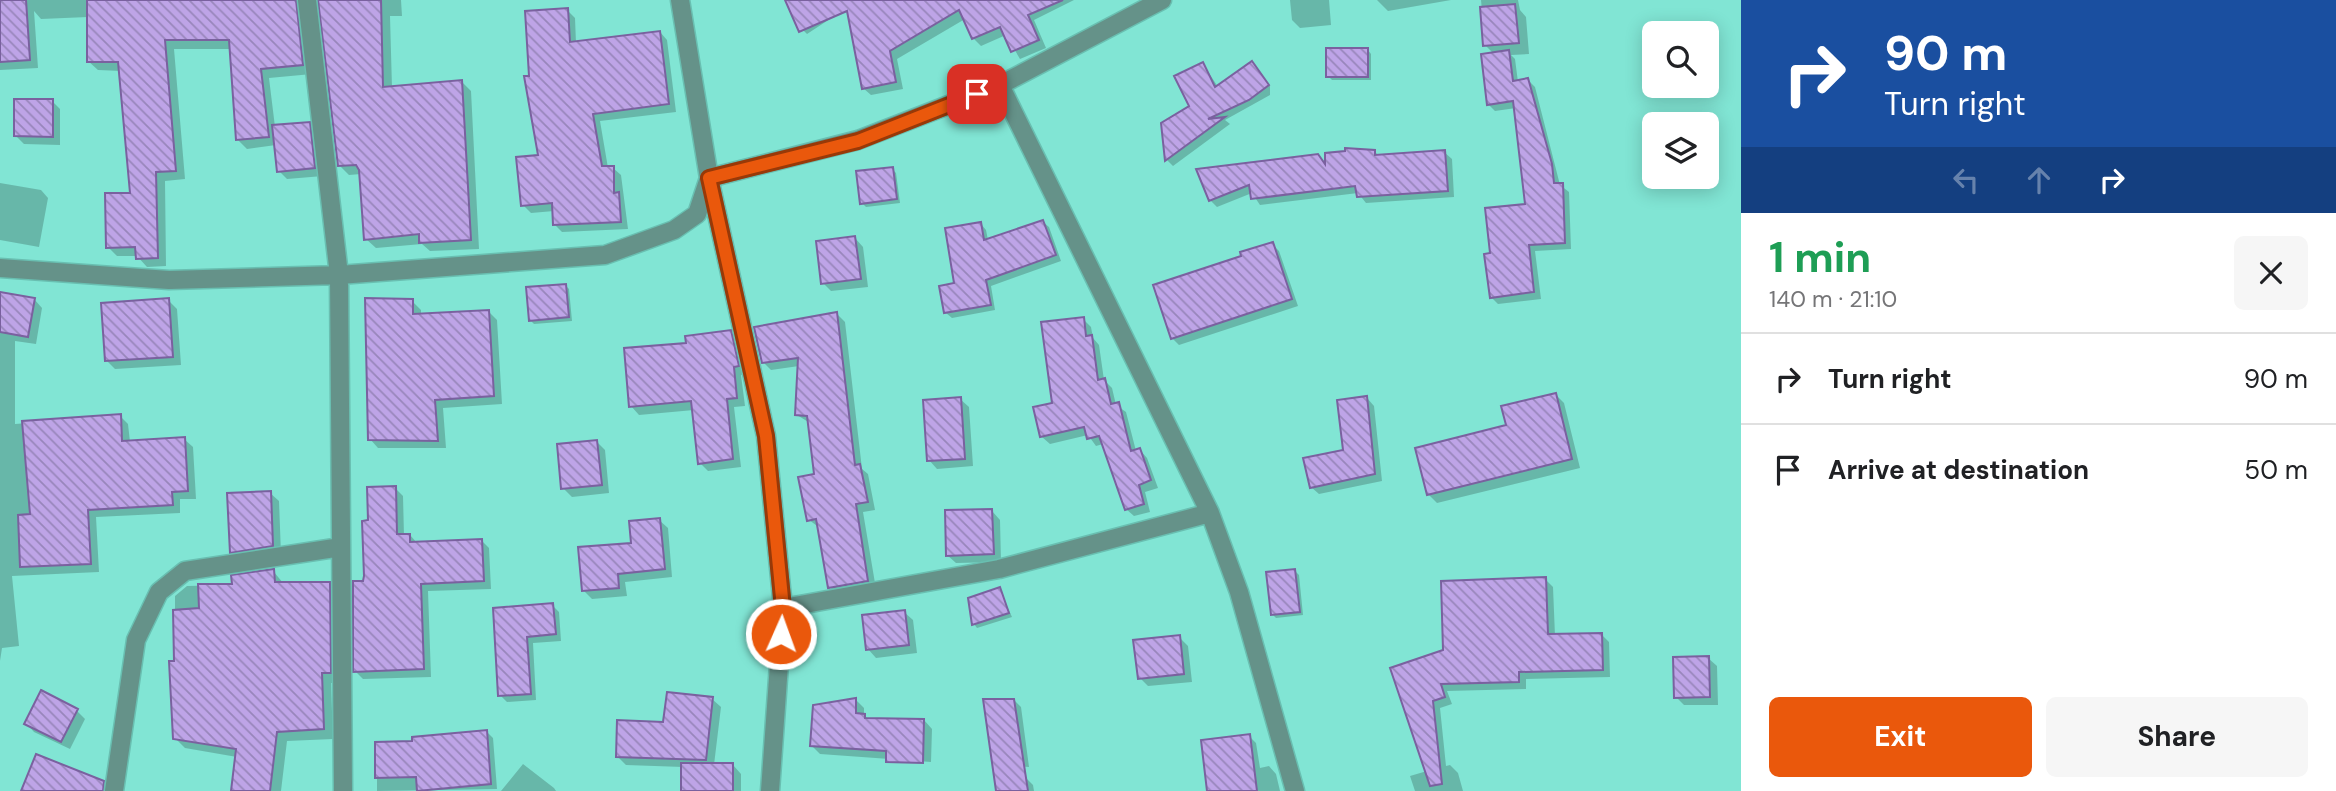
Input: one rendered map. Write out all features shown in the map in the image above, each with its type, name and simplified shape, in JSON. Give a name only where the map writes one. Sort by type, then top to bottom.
[{"type":"street","points":[[307,0],[339,275],[343,791]]},
{"type":"street","points":[[680,0],[709,178],[766,436],[783,608],[770,791]]},
{"type":"street","points":[[709,178],[858,141],[1000,85],[1162,0]]},
{"type":"street","points":[[1000,85],[1210,513],[1239,593],[1295,791]]},
{"type":"street","points":[[0,268],[169,280],[339,275],[604,255],[674,230],[696,214],[709,178]]},
{"type":"street","points":[[783,608],[999,569],[1210,513]]},
{"type":"street","points":[[114,791],[136,640],[159,592],[185,571],[341,547]]},
{"type":"building","points":[[0,0],[26,0],[30,60],[0,62]]},
{"type":"building","points":[[87,0],[296,0],[303,65],[261,69],[269,137],[236,140],[229,40],[165,40],[176,171],[156,172],[158,258],[136,259],[135,247],[106,248],[105,193],[130,193],[118,62],[87,62]]},
{"type":"building","points":[[318,0],[381,0],[383,87],[462,80],[471,240],[419,243],[419,234],[364,240],[359,170],[356,165],[338,166]]},
{"type":"building","points":[[785,0],[1063,0],[1028,15],[1039,40],[1011,52],[1000,27],[972,39],[959,10],[890,51],[896,82],[862,89],[847,11],[799,32]]},
{"type":"building","points":[[1515,4],[1519,43],[1483,46],[1480,7]]},
{"type":"building","points":[[568,8],[570,42],[660,31],[669,104],[593,114],[602,166],[614,166],[614,193],[619,192],[621,222],[553,225],[552,203],[521,206],[516,157],[538,155],[524,76],[529,76],[525,11]]},
{"type":"building","points":[[1326,48],[1368,48],[1368,77],[1326,77]]},
{"type":"building","points":[[1509,50],[1513,81],[1528,78],[1552,164],[1554,183],[1563,183],[1565,243],[1529,245],[1534,292],[1490,298],[1484,254],[1490,253],[1485,208],[1525,204],[1513,101],[1487,105],[1481,54]]},
{"type":"building","points":[[1252,61],[1269,85],[1249,100],[1208,119],[1225,117],[1165,161],[1161,123],[1189,106],[1174,76],[1203,62],[1215,87]]},
{"type":"building","points":[[14,99],[53,99],[53,137],[14,136]]},
{"type":"building","points":[[310,122],[315,168],[277,172],[272,125]]},
{"type":"building","points":[[1345,148],[1375,150],[1375,155],[1445,150],[1448,191],[1357,197],[1355,186],[1251,199],[1249,185],[1209,201],[1196,169],[1318,154],[1325,164],[1325,153],[1345,151]]},
{"type":"building","points":[[893,167],[897,199],[860,204],[856,171]]},
{"type":"building","points":[[1043,220],[1056,255],[986,280],[991,305],[944,313],[939,286],[954,283],[945,228],[981,222],[984,240]]},
{"type":"building","points":[[855,236],[861,279],[821,284],[816,241]]},
{"type":"building","points":[[1273,242],[1292,299],[1171,339],[1153,285],[1241,256],[1240,252]]},
{"type":"building","points":[[566,284],[569,317],[529,321],[526,287]]},
{"type":"building","points":[[0,292],[35,298],[28,337],[0,332]]},
{"type":"building","points":[[169,298],[173,357],[105,361],[101,303]]},
{"type":"building","points":[[365,298],[413,299],[413,314],[489,310],[494,396],[435,400],[438,441],[368,440]]},
{"type":"building","points":[[837,312],[855,465],[860,464],[868,502],[856,504],[868,581],[828,588],[816,519],[807,521],[798,477],[814,474],[807,416],[795,415],[798,358],[762,363],[754,327]]},
{"type":"building","points":[[1084,317],[1086,336],[1092,335],[1098,380],[1105,378],[1111,404],[1119,402],[1131,451],[1140,448],[1151,480],[1139,485],[1144,504],[1125,510],[1099,436],[1087,439],[1084,427],[1040,437],[1033,407],[1052,403],[1041,322]]},
{"type":"building","points":[[731,330],[739,366],[734,367],[737,398],[727,399],[733,459],[698,464],[691,401],[629,407],[624,348],[686,343],[685,336]]},
{"type":"building","points":[[1556,393],[1572,459],[1427,495],[1415,448],[1506,425],[1501,406]]},
{"type":"building","points":[[1367,396],[1375,474],[1310,488],[1303,458],[1343,450],[1337,400]]},
{"type":"building","points":[[961,397],[965,459],[927,461],[923,400]]},
{"type":"building","points":[[121,414],[122,441],[185,437],[188,491],[172,492],[173,505],[88,510],[91,564],[20,567],[18,515],[30,514],[22,421]]},
{"type":"building","points":[[597,440],[602,485],[561,489],[557,444]]},
{"type":"building","points":[[396,486],[397,534],[410,534],[410,542],[482,539],[484,581],[421,584],[424,669],[353,672],[353,581],[363,581],[364,576],[362,521],[368,520],[367,487]]},
{"type":"building","points":[[271,491],[273,546],[230,553],[227,493]]},
{"type":"building","points":[[992,509],[994,554],[946,556],[945,510]]},
{"type":"building","points":[[660,518],[665,569],[618,574],[619,588],[582,591],[578,547],[631,543],[629,521]]},
{"type":"building","points":[[274,569],[275,582],[330,582],[331,673],[322,673],[324,729],[277,732],[270,791],[231,791],[236,749],[173,739],[169,661],[174,661],[173,610],[199,608],[198,584],[232,584],[231,575]]},
{"type":"building","points":[[1295,569],[1300,612],[1271,615],[1266,572]]},
{"type":"building","points":[[1546,577],[1548,634],[1602,633],[1603,670],[1519,672],[1519,682],[1441,684],[1445,697],[1433,701],[1442,784],[1430,786],[1390,668],[1443,650],[1441,581]]},
{"type":"building","points":[[1000,587],[1009,613],[972,625],[968,598]]},
{"type":"building","points":[[553,603],[556,634],[527,637],[531,694],[498,696],[493,608]]},
{"type":"building","points":[[905,610],[909,645],[866,650],[862,615]]},
{"type":"building","points":[[1180,635],[1184,674],[1138,679],[1133,640]]},
{"type":"building","points":[[1709,656],[1710,697],[1674,698],[1673,657]]},
{"type":"building","points":[[41,690],[78,709],[61,742],[24,724]]},
{"type":"building","points":[[667,692],[713,697],[706,760],[616,757],[617,720],[663,722]]},
{"type":"building","points":[[856,698],[856,713],[865,714],[865,718],[924,719],[923,763],[886,762],[886,751],[810,746],[813,705]]},
{"type":"building","points":[[983,699],[1014,699],[1028,791],[996,791]]},
{"type":"building","points":[[487,730],[491,784],[417,791],[416,777],[375,778],[375,742],[412,741],[412,737]]},
{"type":"building","points":[[1250,734],[1257,791],[1207,791],[1201,740]]},
{"type":"building","points":[[36,754],[104,781],[103,791],[21,791]]},
{"type":"building","points":[[681,763],[733,763],[733,791],[681,791]]},
{"type":"route","points":[[781,634],[783,608],[766,436],[709,178],[858,141],[977,94]]}]
